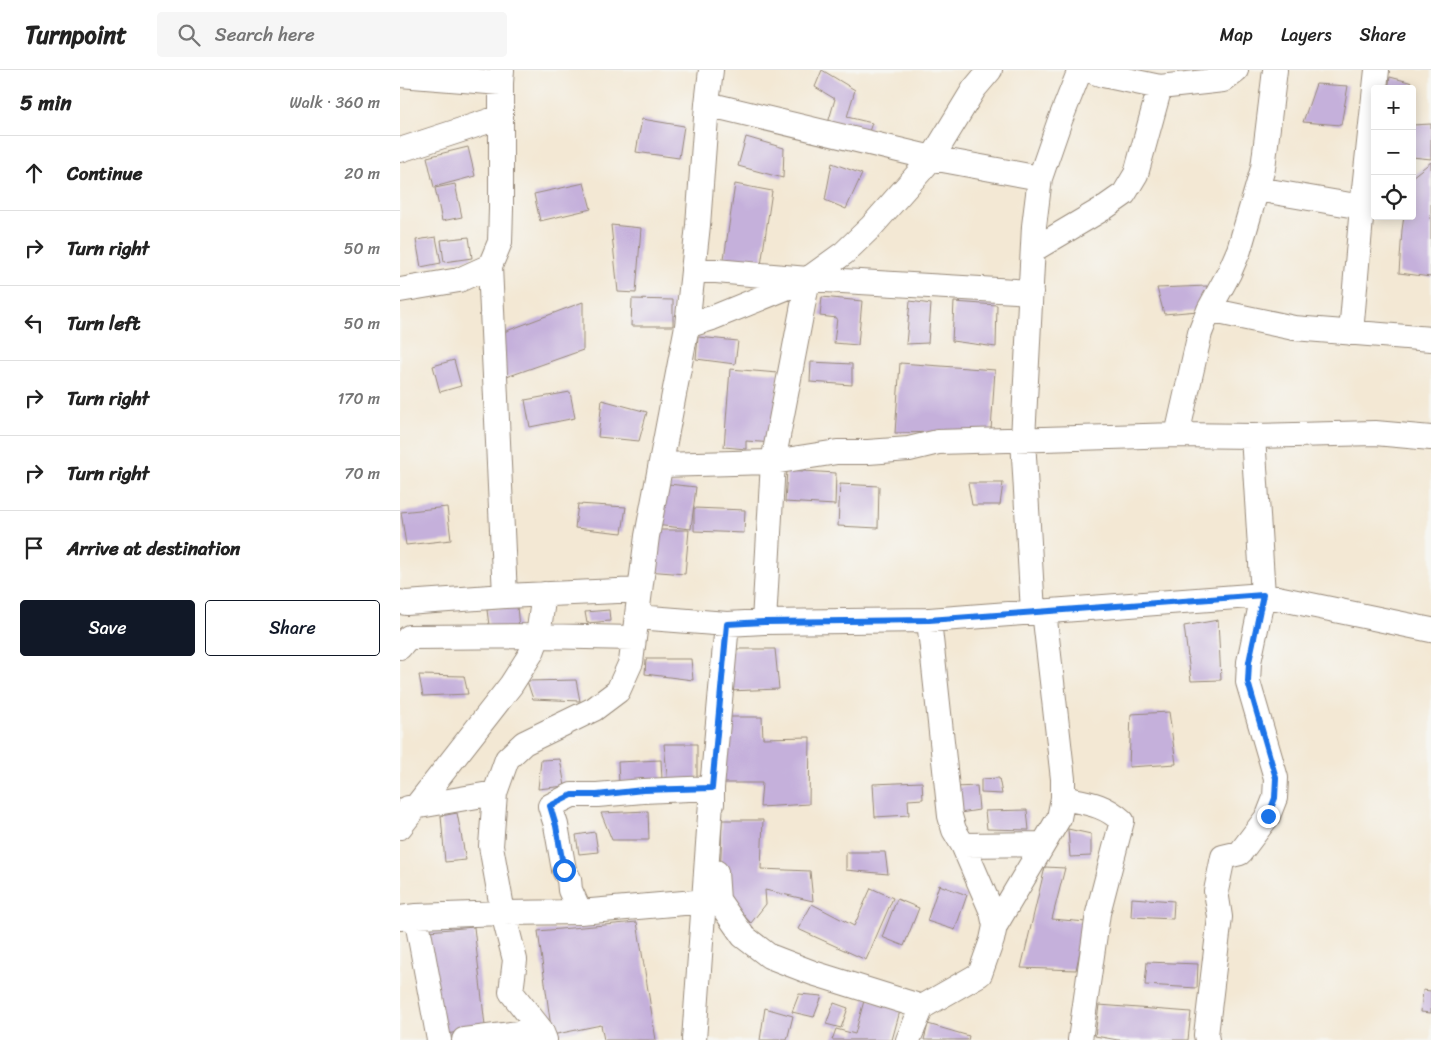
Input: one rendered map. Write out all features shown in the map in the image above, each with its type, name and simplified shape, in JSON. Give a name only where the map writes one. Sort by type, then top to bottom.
[{"type":"street","points":[[543,1035],[511,992],[515,960],[503,913],[491,846],[495,792],[507,759],[524,744],[594,709],[618,691],[631,662],[647,536],[687,326],[698,225],[711,70]]},
{"type":"street","points":[[687,326],[712,318],[808,279],[844,253],[870,228],[932,158],[974,89],[990,70]]},
{"type":"street","points":[[908,1040],[922,1007],[980,974],[995,926],[1059,818],[1063,798],[1063,779],[1039,612],[1024,439],[1034,226],[1040,178],[1080,70]]},
{"type":"street","points":[[1088,70],[1160,87],[1223,80],[1236,70]]},
{"type":"street","points":[[1177,435],[1200,332],[1239,250],[1263,168],[1275,70]]},
{"type":"street","points":[[1351,333],[1377,70]]},
{"type":"street","points":[[400,75],[502,77],[500,242],[490,266],[505,596]]},
{"type":"street","points":[[1033,250],[1124,194],[1136,174],[1160,87]]},
{"type":"street","points":[[707,104],[932,158],[1040,178]]},
{"type":"street","points":[[400,150],[501,117]]},
{"type":"street","points":[[1257,189],[1362,207]]},
{"type":"street","points":[[400,290],[459,280],[490,266]]},
{"type":"street","points":[[693,269],[808,279],[1031,292]]},
{"type":"street","points":[[764,622],[773,462],[808,279]]},
{"type":"street","points":[[1209,310],[1294,328],[1431,339]]},
{"type":"street","points":[[661,465],[773,462],[838,452],[908,449],[938,442],[1177,435],[1253,436],[1375,433],[1431,438]]},
{"type":"street","points":[[1207,1040],[1206,1035],[1220,917],[1216,892],[1223,857],[1240,853],[1268,816],[1275,798],[1276,778],[1248,682],[1249,662],[1263,595],[1253,436]]},
{"type":"street","points":[[400,602],[640,590]]},
{"type":"street","points":[[400,826],[408,808],[511,685],[532,652],[538,636],[544,594]]},
{"type":"street","points":[[400,648],[402,643],[409,637],[538,636],[635,627],[764,622],[929,620],[1263,595],[1431,630]]},
{"type":"street","points":[[929,620],[950,816],[954,830],[963,845],[992,912],[995,926]]},
{"type":"street","points":[[694,1040],[710,901],[712,788],[727,624]]},
{"type":"street","points":[[580,912],[570,890],[570,879],[564,870],[556,826],[550,806],[572,795],[712,788]]},
{"type":"street","points":[[408,808],[495,792]]},
{"type":"street","points":[[1063,798],[1101,806],[1122,821],[1098,913],[1080,1040]]},
{"type":"street","points":[[963,845],[1044,844]]},
{"type":"street","points":[[439,1040],[408,917],[580,912],[710,901]]},
{"type":"street","points":[[710,901],[743,936],[769,956],[813,973],[922,1007]]},
{"type":"street","points":[[464,1040],[543,1035]]},
{"type":"building","points":[[822,70],[855,90],[847,117],[872,123],[866,140],[826,130],[835,99],[815,87]]},
{"type":"building","points":[[1390,77],[1413,83],[1413,85],[1389,85]]},
{"type":"building","points":[[1316,84],[1348,86],[1341,125],[1303,122]]},
{"type":"building","points":[[642,119],[684,126],[679,158],[636,152]]},
{"type":"building","points":[[1431,124],[1431,159],[1416,157],[1416,125]]},
{"type":"building","points":[[746,137],[784,148],[783,178],[738,166]]},
{"type":"building","points":[[468,147],[475,176],[434,187],[427,157]]},
{"type":"building","points":[[1431,162],[1431,277],[1399,273],[1403,220],[1416,220],[1416,174]]},
{"type":"building","points":[[832,163],[862,174],[846,209],[825,200]]},
{"type":"building","points":[[584,183],[591,209],[540,221],[534,194]]},
{"type":"building","points":[[455,184],[462,217],[442,221],[435,188]]},
{"type":"building","points":[[735,184],[772,191],[760,272],[723,266]]},
{"type":"building","points":[[611,225],[641,228],[636,293],[618,292]]},
{"type":"building","points":[[436,237],[441,263],[421,267],[416,240]]},
{"type":"building","points":[[469,237],[472,258],[444,262],[441,240]]},
{"type":"building","points":[[1207,286],[1209,310],[1164,314],[1157,288]]},
{"type":"building","points":[[822,297],[862,301],[858,345],[834,343],[837,318],[820,316]]},
{"type":"building","points":[[632,299],[673,300],[673,326],[631,326]]},
{"type":"building","points":[[910,301],[931,304],[928,343],[906,344]]},
{"type":"building","points":[[583,302],[583,350],[501,379],[496,335]]},
{"type":"building","points":[[954,302],[997,305],[996,347],[952,341]]},
{"type":"building","points":[[698,337],[738,341],[735,364],[696,359]]},
{"type":"building","points":[[454,360],[461,386],[440,392],[433,366]]},
{"type":"building","points":[[811,362],[852,364],[852,385],[810,382]]},
{"type":"building","points":[[900,363],[995,370],[991,431],[895,433]]},
{"type":"building","points":[[730,369],[778,373],[773,443],[746,441],[746,449],[724,447]]},
{"type":"building","points":[[570,392],[575,418],[530,427],[525,400]]},
{"type":"building","points":[[602,400],[647,412],[639,441],[598,437]]},
{"type":"building","points":[[787,470],[836,473],[835,505],[785,502]]},
{"type":"building","points":[[659,483],[696,487],[691,529],[655,525]]},
{"type":"building","points":[[968,483],[1003,483],[1000,505],[972,505]]},
{"type":"building","points":[[840,484],[879,486],[878,528],[838,526]]},
{"type":"building","points":[[578,504],[626,507],[622,533],[575,528]]},
{"type":"building","points":[[447,507],[451,540],[406,545],[401,512]]},
{"type":"building","points":[[694,508],[745,510],[744,533],[694,531]]},
{"type":"building","points":[[651,530],[689,530],[685,574],[647,571]]},
{"type":"building","points":[[517,606],[519,629],[490,633],[487,610]]},
{"type":"building","points":[[609,610],[610,621],[587,623],[585,612]]},
{"type":"building","points":[[1218,620],[1221,680],[1191,681],[1184,626]]},
{"type":"building","points":[[730,649],[775,649],[779,689],[729,691]]},
{"type":"building","points":[[646,659],[691,659],[693,680],[645,674]]},
{"type":"building","points":[[419,675],[464,676],[468,694],[423,696]]},
{"type":"building","points":[[576,680],[580,701],[533,699],[527,681]]},
{"type":"building","points":[[1169,712],[1176,764],[1129,767],[1131,714]]},
{"type":"building","points":[[720,717],[762,717],[763,738],[810,737],[809,804],[760,807],[762,783],[722,783]]},
{"type":"building","points":[[664,744],[697,744],[697,782],[668,784]]},
{"type":"building","points":[[560,759],[565,786],[538,789],[541,760]]},
{"type":"building","points":[[661,760],[662,780],[619,782],[618,762]]},
{"type":"building","points":[[999,778],[1002,794],[981,793],[981,779]]},
{"type":"building","points":[[922,782],[923,799],[908,800],[909,815],[875,817],[873,784]]},
{"type":"building","points":[[977,786],[979,810],[954,814],[955,787]]},
{"type":"building","points":[[1027,810],[1029,830],[987,829],[985,811]]},
{"type":"building","points":[[648,811],[649,840],[612,840],[601,813]]},
{"type":"building","points":[[457,813],[466,860],[445,862],[441,816]]},
{"type":"building","points":[[722,820],[763,820],[761,869],[810,871],[813,901],[765,890],[766,904],[751,923],[733,904],[720,886]]},
{"type":"building","points":[[1068,829],[1091,834],[1091,856],[1070,857]]},
{"type":"building","points":[[595,832],[598,852],[579,854],[576,835]]},
{"type":"building","points":[[846,852],[885,852],[888,874],[846,870]]},
{"type":"building","points":[[1045,867],[1065,868],[1052,919],[1086,922],[1076,970],[1021,968]]},
{"type":"building","points":[[939,885],[967,895],[955,930],[927,921]]},
{"type":"building","points":[[871,888],[893,898],[866,960],[798,929],[812,904],[854,926]]},
{"type":"building","points":[[1132,898],[1174,901],[1173,919],[1131,917]]},
{"type":"building","points":[[897,899],[919,908],[904,946],[882,937]]},
{"type":"building","points":[[637,922],[656,1040],[604,1040],[601,1025],[552,1035],[538,931]]},
{"type":"building","points":[[474,927],[485,1026],[443,1035],[428,931]]},
{"type":"building","points":[[1147,962],[1198,964],[1197,988],[1145,985]]},
{"type":"building","points":[[1423,990],[1431,991],[1431,1013],[1421,1012]]},
{"type":"building","points":[[799,994],[822,996],[814,1017],[792,1012]]},
{"type":"building","points":[[865,997],[900,1011],[892,1040],[832,1040],[836,1029],[855,1034]]},
{"type":"building","points":[[834,1003],[848,1008],[841,1028],[826,1024]]},
{"type":"building","points":[[1099,1005],[1191,1012],[1188,1040],[1118,1040],[1095,1036]]},
{"type":"building","points":[[765,1008],[793,1016],[787,1040],[760,1040]]},
{"type":"building","points":[[928,1024],[969,1036],[968,1040],[924,1040]]},
{"type":"route","points":[[564,870],[556,826],[550,806],[572,795],[712,788],[727,624],[929,620],[1263,595],[1249,662],[1248,682],[1276,778],[1275,798],[1268,816]]}]
